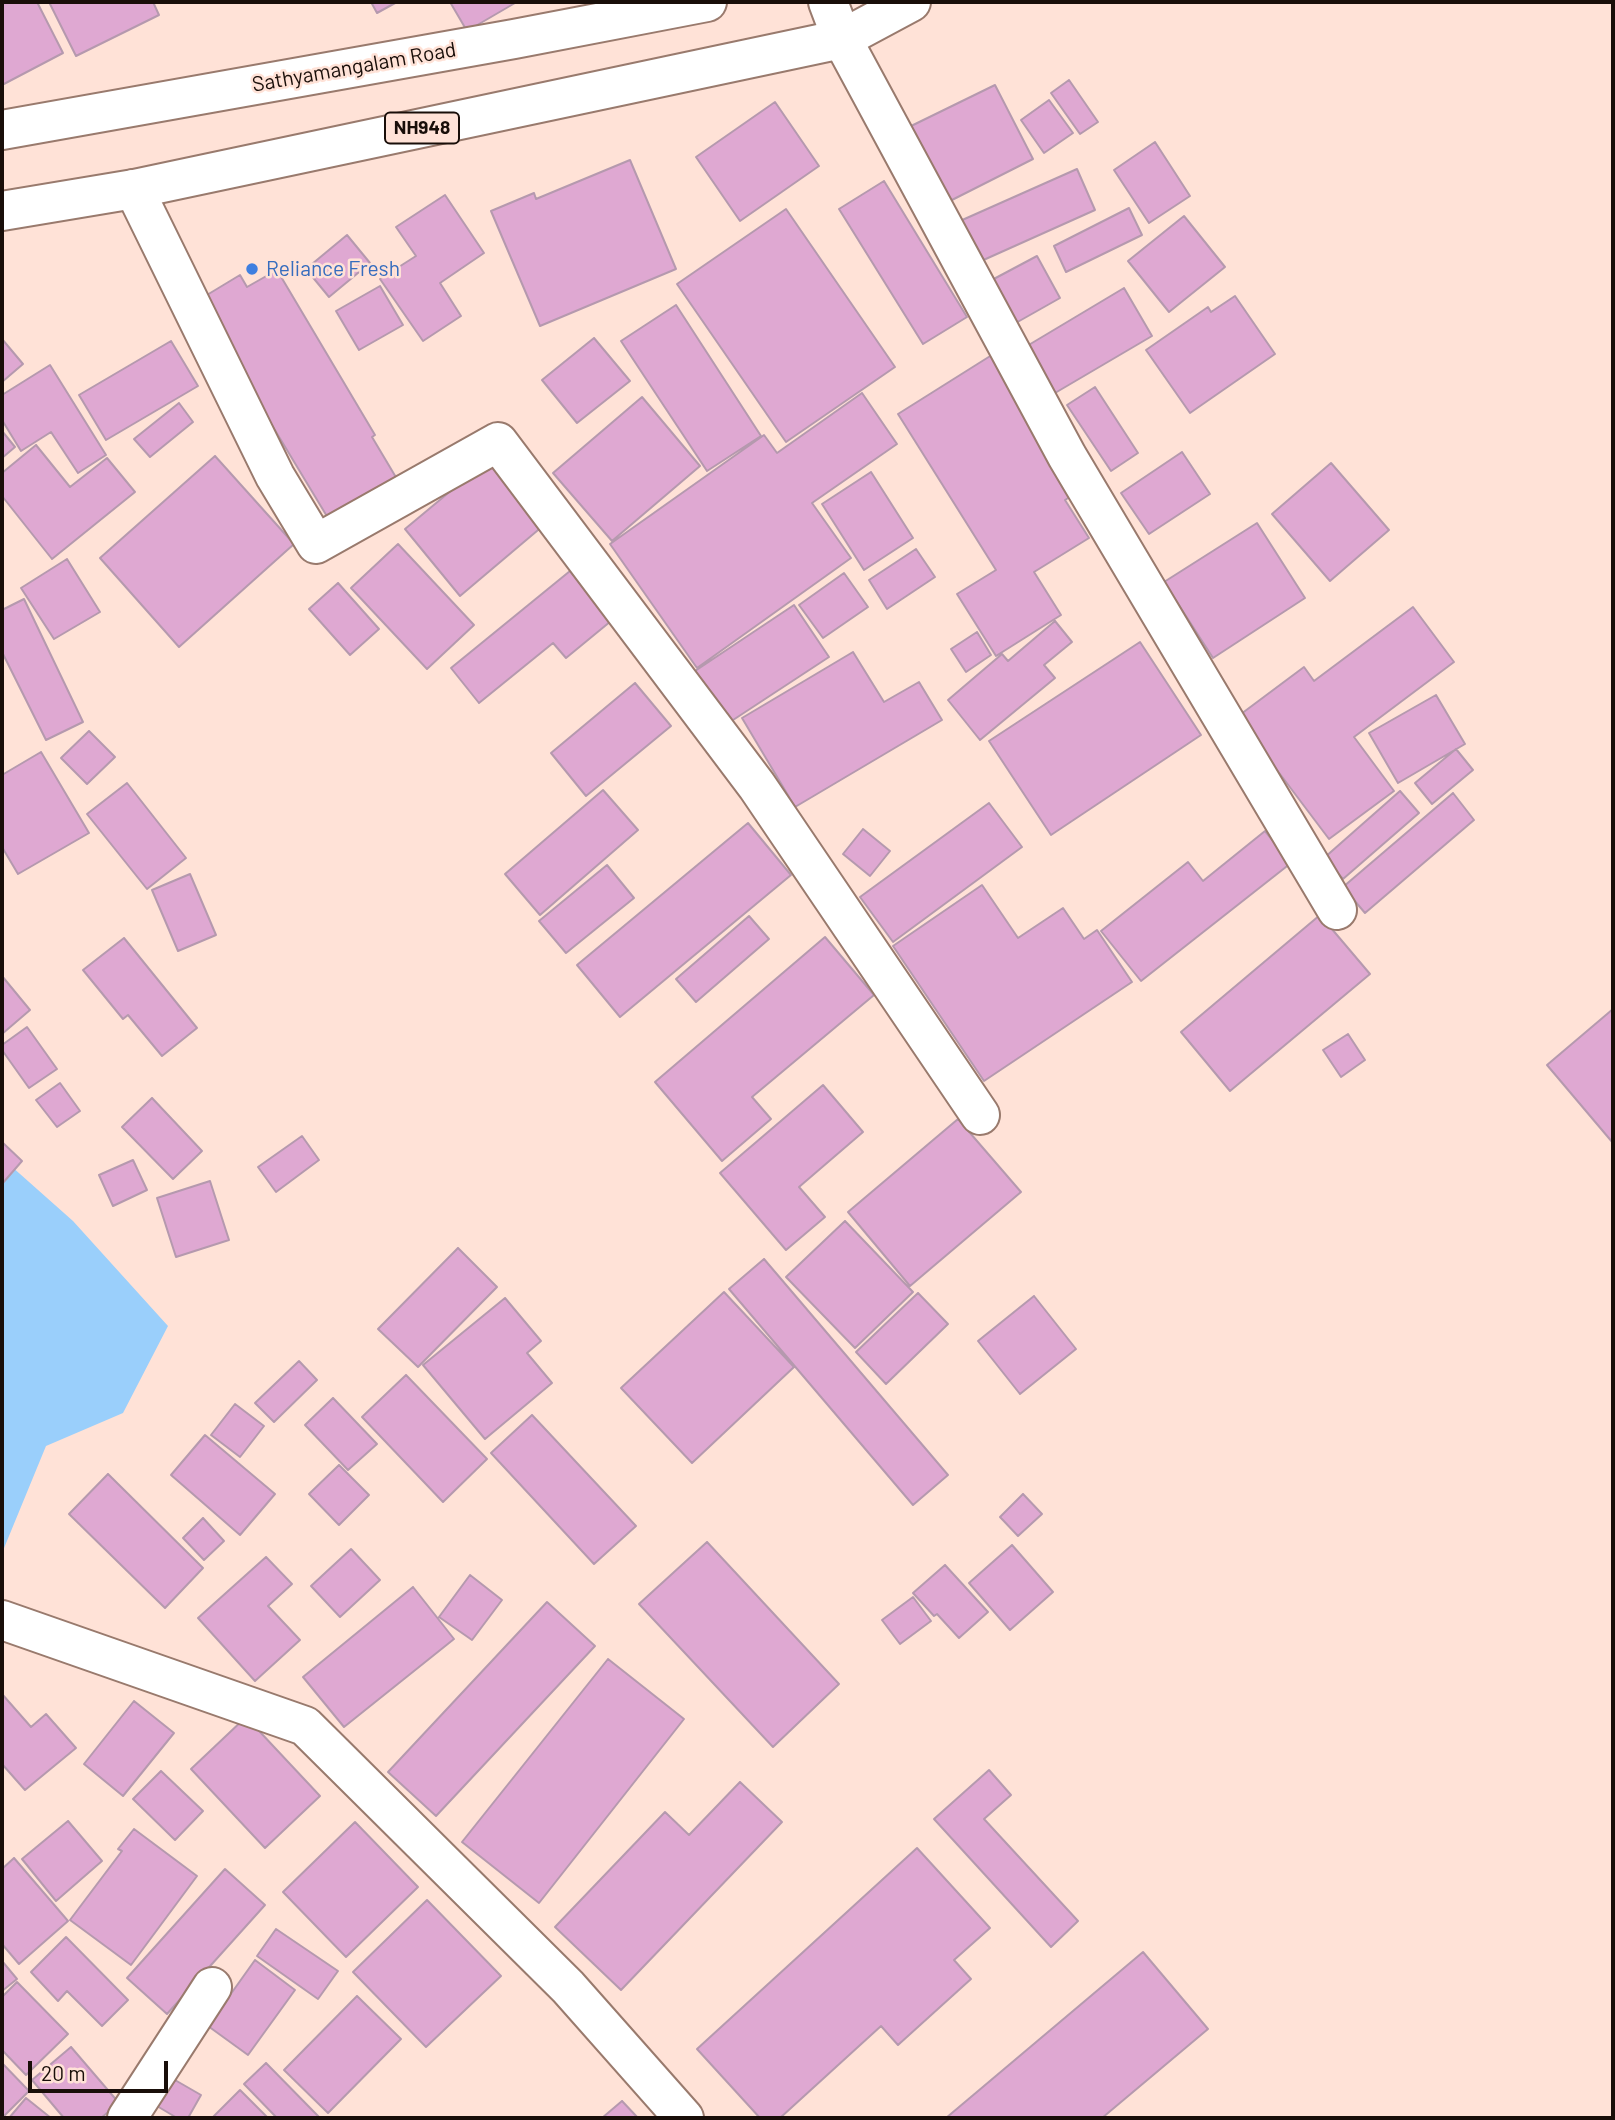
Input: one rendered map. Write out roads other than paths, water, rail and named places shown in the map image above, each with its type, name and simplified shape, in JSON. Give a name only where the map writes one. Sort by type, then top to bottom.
[{"type":"main road","name":"Sathyamangalam Road","points":[[2,130],[706,2]]},
{"type":"main road","points":[[828,2],[842,39],[1067,456],[1337,910]]},
{"type":"main road","name":"NH948","points":[[2,211],[134,189],[842,39],[911,2]]},
{"type":"main road","points":[[134,189],[275,476],[316,544],[498,442],[757,786],[980,1115]]},
{"type":"main road","points":[[2,1620],[305,1726],[568,1987],[684,2118]]},
{"type":"main road","points":[[127,2118],[212,1987]]},
{"type":"water","points":[[2,1158],[73,1221],[168,1326],[123,1413],[46,1446],[2,1553]]},
{"type":"place","name":"Reliance Fresh","points":[[252,269]]}]
